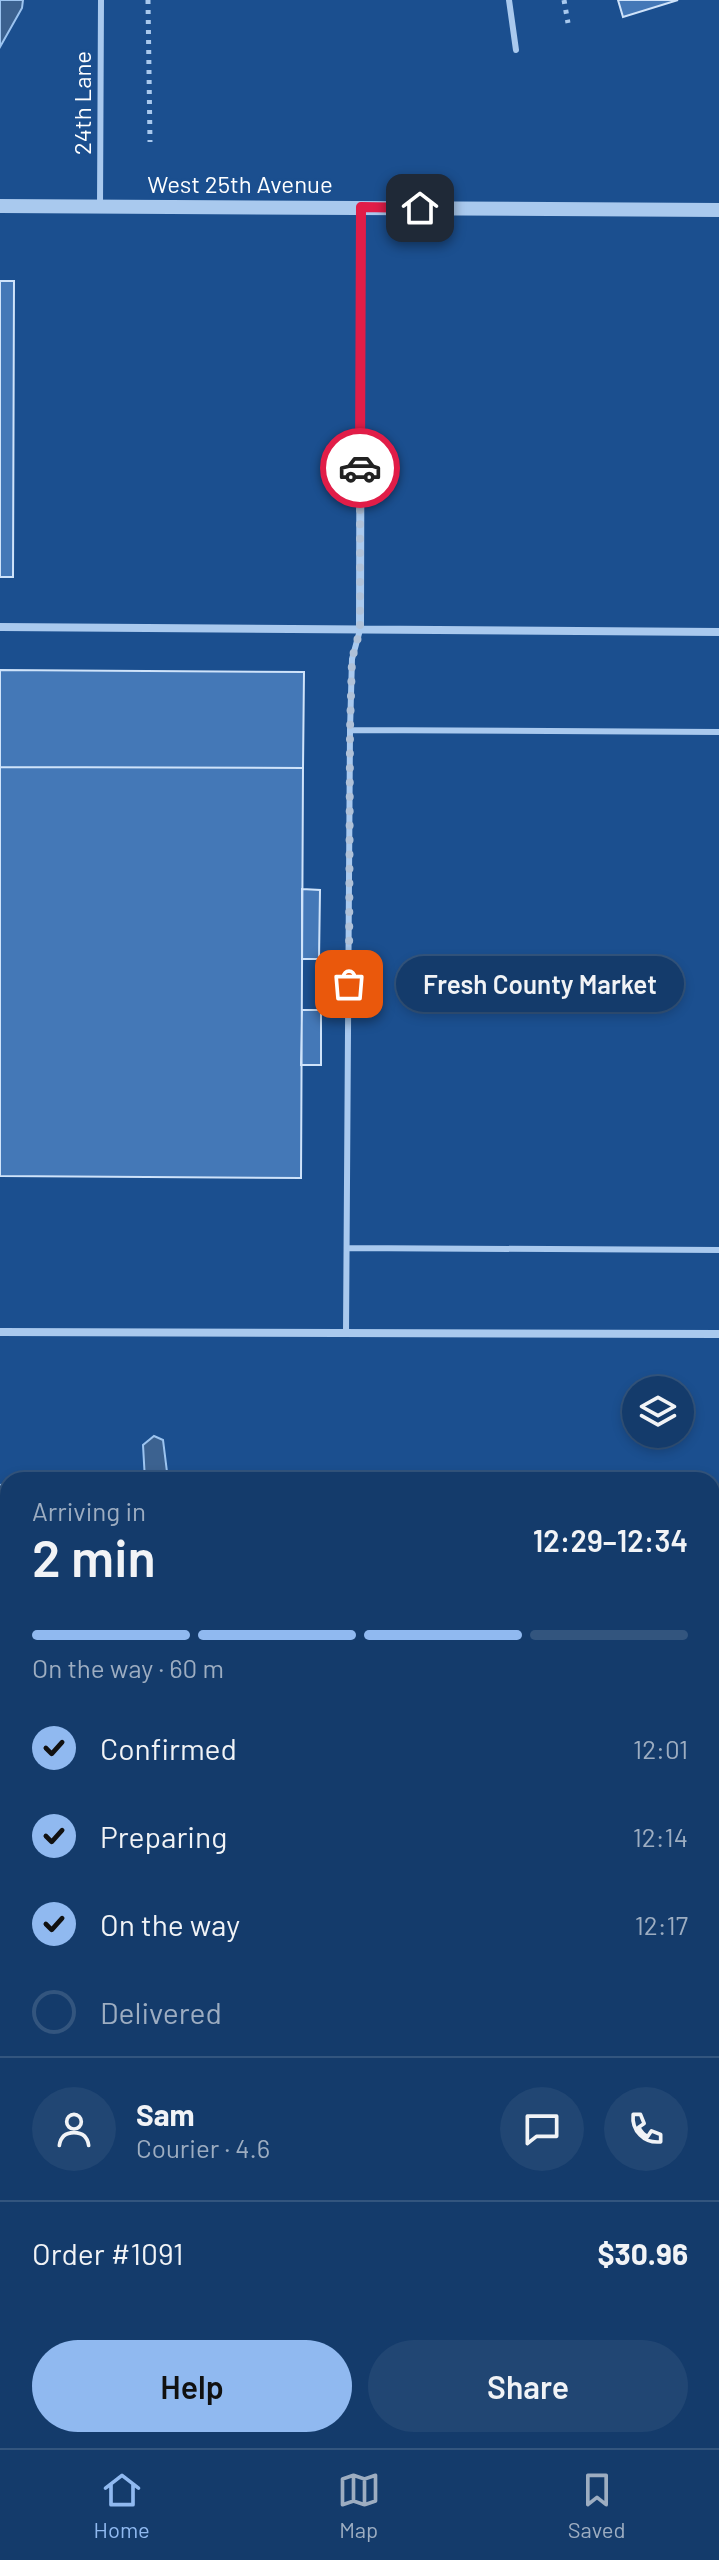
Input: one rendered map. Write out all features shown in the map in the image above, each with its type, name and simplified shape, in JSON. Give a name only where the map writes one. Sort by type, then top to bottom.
[{"type":"street","name":"West 25th Avenue","points":[[0,206],[719,210]]},
{"type":"street","points":[[360,630],[361,207]]},
{"type":"street","points":[[0,627],[719,632]]},
{"type":"street","points":[[0,1332],[719,1334]]},
{"type":"lane","name":"24th Lane","points":[[100,206],[101,0]]},
{"type":"lane","points":[[509,0],[516,50]]},
{"type":"lane","points":[[346,1333],[350,730],[352,659],[360,630]]},
{"type":"lane","points":[[350,730],[719,732]]},
{"type":"lane","points":[[347,1248],[719,1250]]},
{"type":"path","points":[[148,0],[150,142]]},
{"type":"path","points":[[564,0],[568,23]]},
{"type":"shaded area","points":[[0,0],[23,0],[22,8],[0,47]]},
{"type":"shaded area","points":[[154,1436],[163,1440],[167,1472],[145,1472],[143,1445]]},
{"type":"building","points":[[618,0],[678,0],[623,17]]},
{"type":"building","points":[[0,281],[14,281],[13,577],[0,577]]},
{"type":"building","points":[[0,670],[304,672],[303,768],[0,767]]},
{"type":"building","points":[[0,767],[303,768],[301,1178],[0,1176]]},
{"type":"building","points":[[302,889],[320,890],[319,959],[302,959]]},
{"type":"building","points":[[302,1010],[321,1010],[321,1065],[301,1065]]},
{"type":"way so far","points":[[349,984],[350,730],[352,659],[360,630],[360,468]]},
{"type":"place","name":"Fresh County Market","points":[[349,984]]},
{"type":"route","points":[[360,468],[361,207],[420,208]]}]
